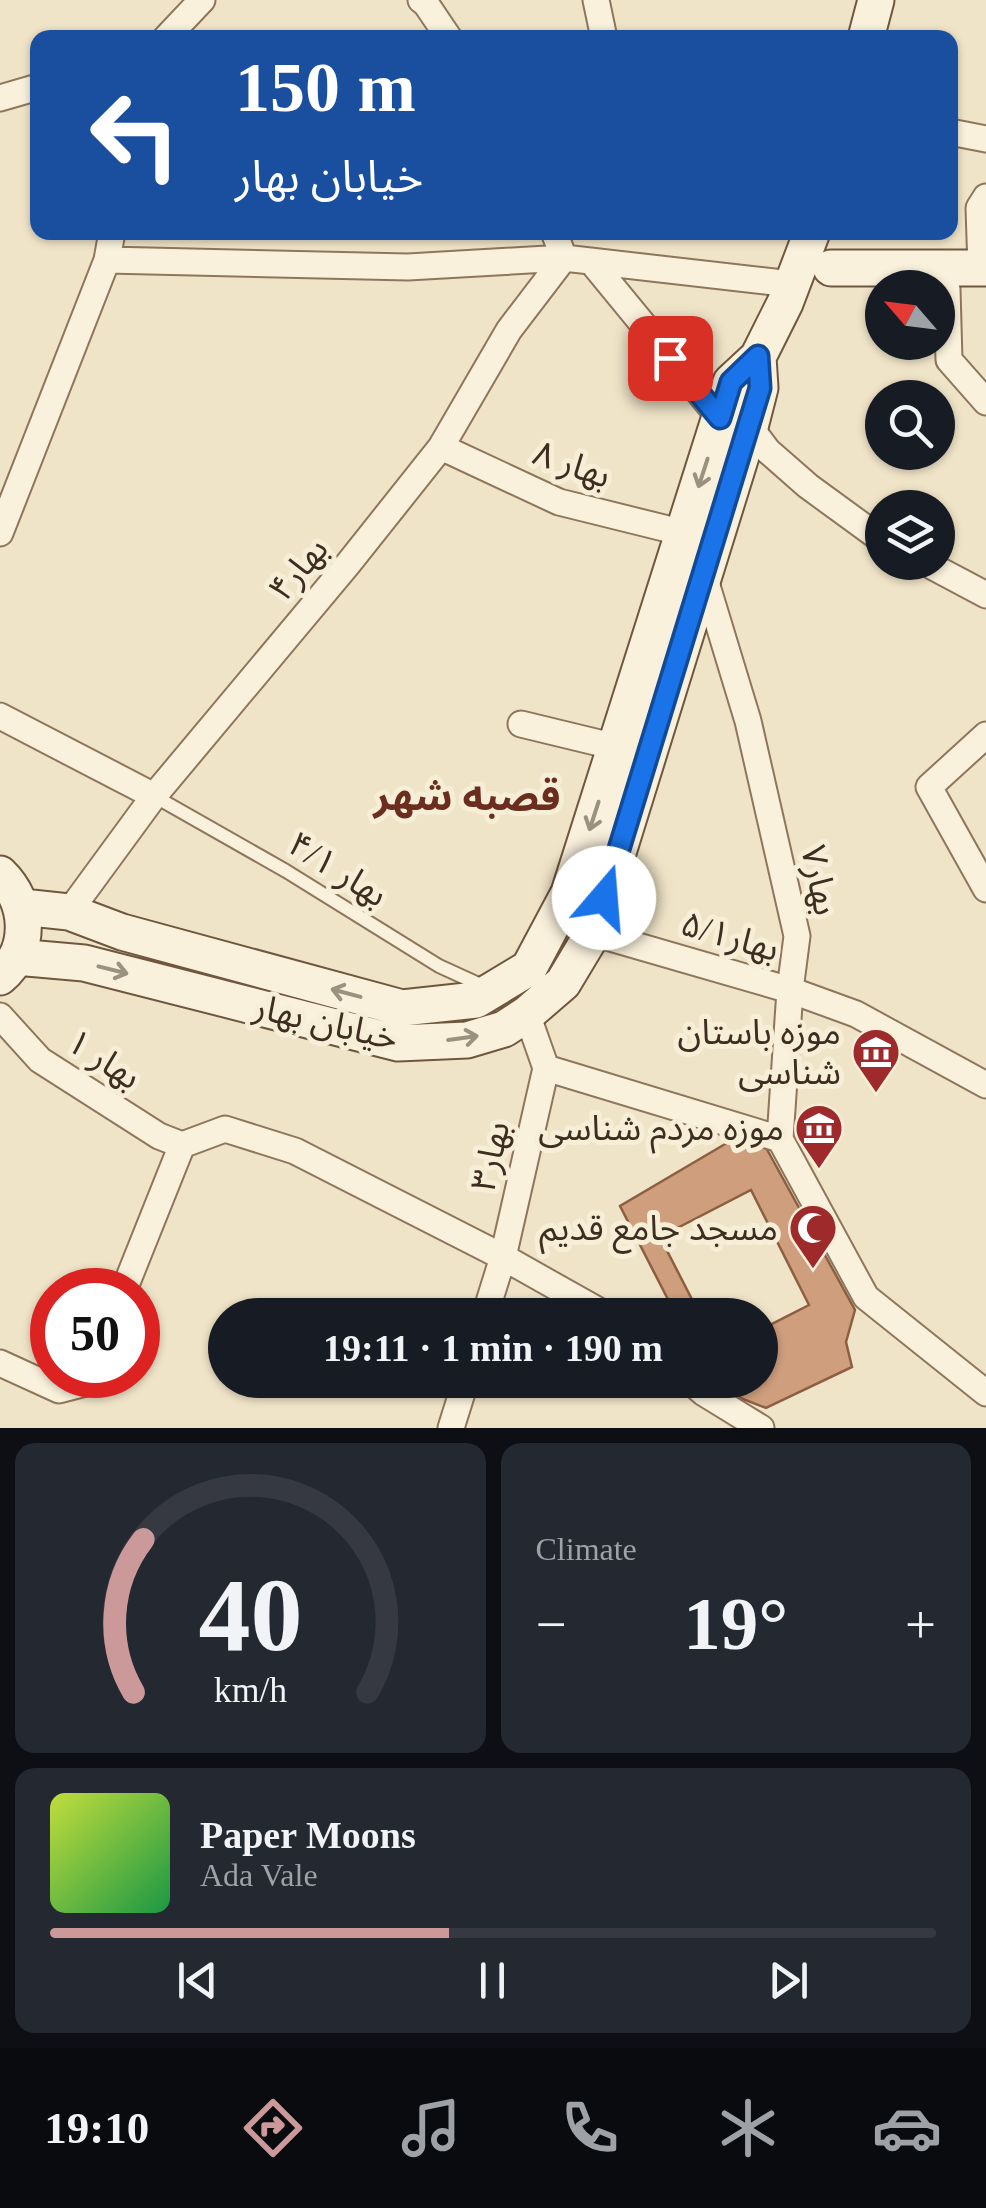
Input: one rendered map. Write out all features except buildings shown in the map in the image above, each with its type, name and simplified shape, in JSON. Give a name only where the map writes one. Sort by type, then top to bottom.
[{"type":"main road","points":[[868,30],[876,0]]},
{"type":"main road","name":"خیابان بهار","points":[[22,907],[69,912],[122,932],[402,1008],[476,1000],[528,968],[569,894],[684,533],[735,422],[760,388],[758,356],[810,240]]},
{"type":"main road","points":[[814,240],[829,278]]},
{"type":"main road","points":[[789,293],[829,278],[984,275]]},
{"type":"main road","points":[[955,285],[984,275]]},
{"type":"main road","points":[[829,278],[865,285]]},
{"type":"main road","name":"خیابان بهار","points":[[8,967],[84,963],[398,1043],[467,1040],[504,1030],[527,1014],[562,983],[593,933],[704,576],[735,422]]},
{"type":"main road","points":[[0,874],[14,890],[24,924],[22,941],[8,967]]},
{"type":"street","points":[[174,30],[202,0]]},
{"type":"street","points":[[421,0],[444,30]]},
{"type":"street","points":[[596,0],[602,30]]},
{"type":"street","points":[[0,98],[30,90]]},
{"type":"street","points":[[958,134],[986,139]]},
{"type":"street","points":[[984,275],[979,208],[986,197]]},
{"type":"street","points":[[0,533],[107,260],[111,240]]},
{"type":"street","points":[[557,240],[564,258]]},
{"type":"street","points":[[107,260],[408,267],[564,258],[789,293]]},
{"type":"street","name":"بهار۴","points":[[69,912],[154,796],[441,447],[509,330],[564,258]]},
{"type":"street","points":[[591,261],[735,422],[808,486],[865,528]]},
{"type":"street","points":[[949,360],[986,402]]},
{"type":"street","name":"بهار ۸","points":[[441,447],[559,502],[684,533]]},
{"type":"street","name":"بهار۷","points":[[704,576],[748,720],[798,936],[790,990],[780,1139]]},
{"type":"street","points":[[955,579],[986,596]]},
{"type":"street","points":[[0,716],[154,796]]},
{"type":"street","points":[[520,724],[616,747]]},
{"type":"street","points":[[986,735],[929,786],[986,889]]},
{"type":"street","name":"بهار۵/۱","points":[[593,933],[790,990]]},
{"type":"street","points":[[790,990],[856,1014],[986,1085]]},
{"type":"street","points":[[527,1014],[546,1068],[780,1139],[866,1296],[986,1393]]},
{"type":"street","name":"بهار ۱","points":[[0,1016],[40,1060],[159,1136],[182,1145]]},
{"type":"street","name":"بهار۳","points":[[490,1298],[546,1068]]},
{"type":"street","points":[[133,1268],[182,1145],[225,1129],[295,1151],[576,1298]]},
{"type":"street","points":[[0,1362],[30,1376]]},
{"type":"street","points":[[451,1428],[460,1398]]},
{"type":"street","points":[[712,1398],[762,1428]]},
{"type":"lane","name":"بهار ۴/۱","points":[[154,796],[286,871],[439,966],[492,990]]},
{"type":"place","name":"موزه باستان شناسی","points":[[876,1094]]},
{"type":"place","name":"موزه مردم شناسی","points":[[819,1170]]},
{"type":"place","name":"مسجد جامع قدیم","points":[[813,1270]]},
{"type":"district","name":"قصبه شهر","points":[[467,796]]},
{"type":"route","points":[[604,898],[760,388],[758,356],[731,382],[720,418],[670,358]]}]
